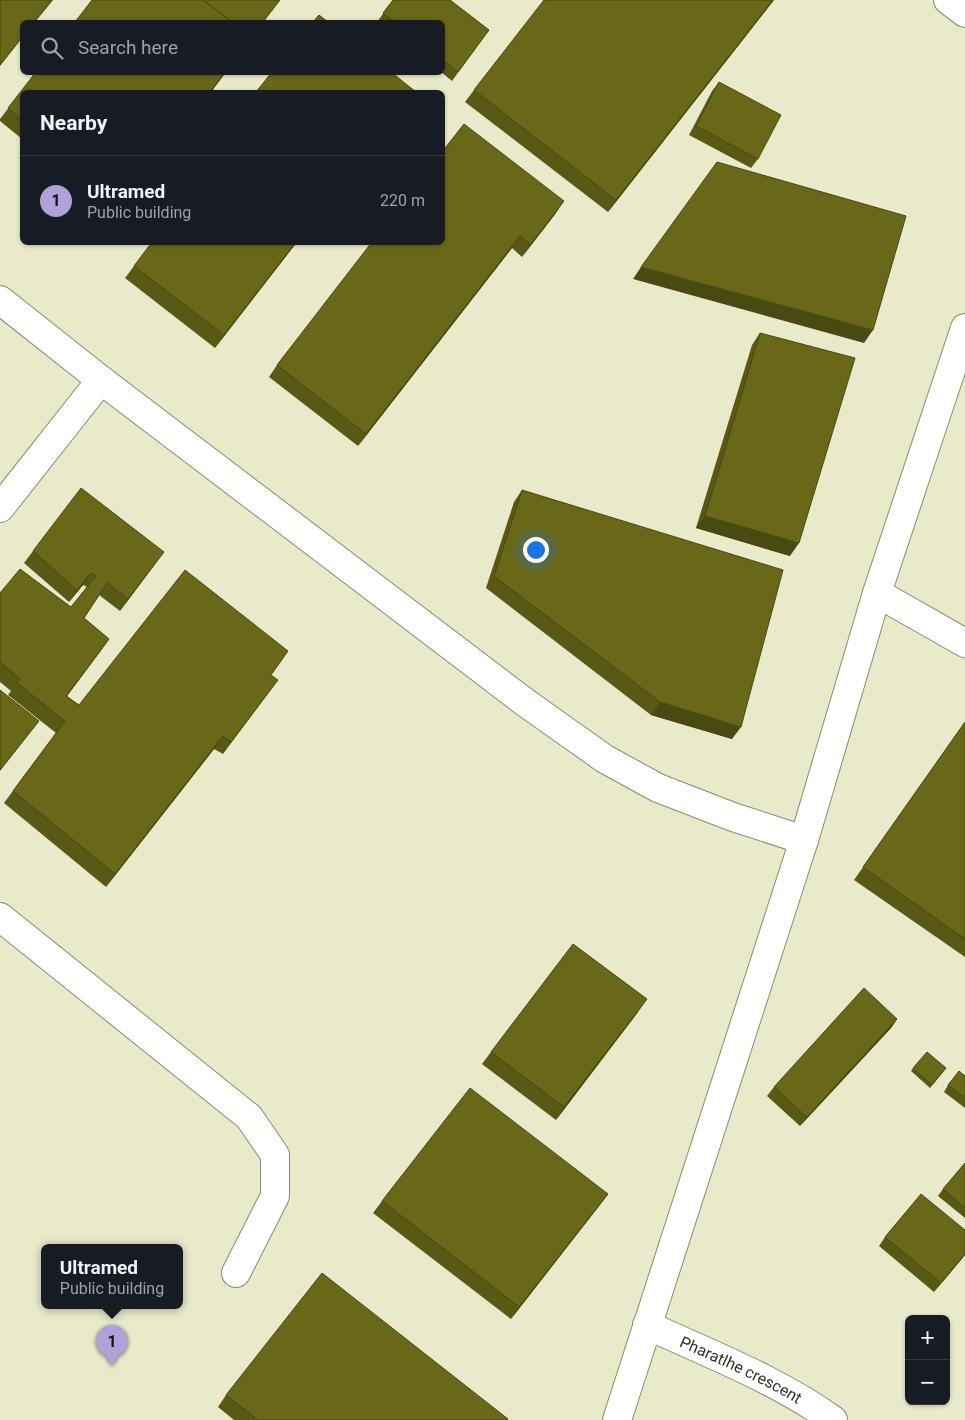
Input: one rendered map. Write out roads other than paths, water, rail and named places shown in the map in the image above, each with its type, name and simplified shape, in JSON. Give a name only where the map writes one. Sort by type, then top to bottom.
[{"type":"street","points":[[948,0],[965,13]]},
{"type":"street","points":[[0,300],[101,380],[526,703],[604,759],[658,788],[734,817],[804,840]]},
{"type":"street","points":[[617,1420],[646,1325],[804,840],[878,593],[965,328]]},
{"type":"street","points":[[0,508],[101,380]]},
{"type":"street","points":[[878,593],[965,642]]},
{"type":"street","points":[[0,917],[249,1117],[275,1155],[275,1196],[236,1274]]},
{"type":"street","name":"Pharatlhe crescent","points":[[646,1325],[783,1389],[833,1420]]},
{"type":"place","name":"Ultramed","points":[[112,1366]]}]
